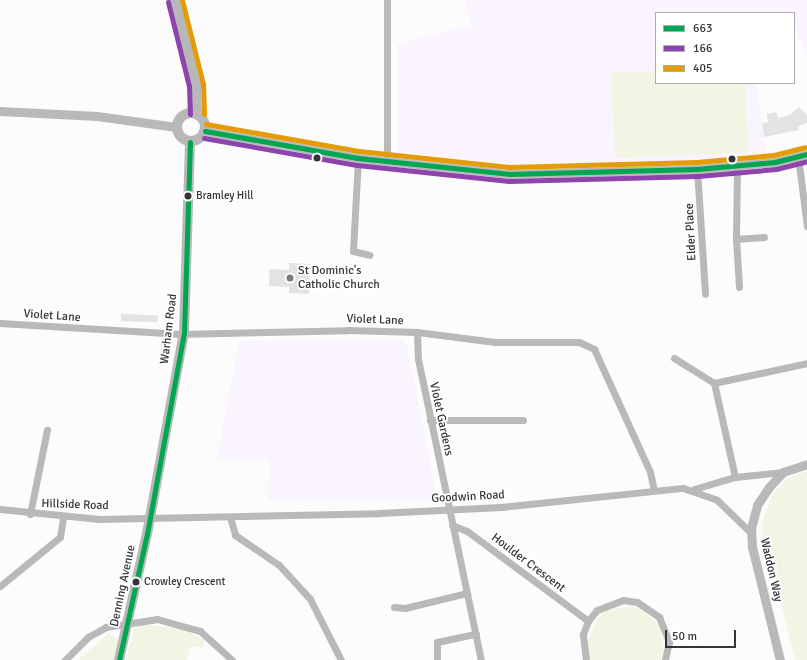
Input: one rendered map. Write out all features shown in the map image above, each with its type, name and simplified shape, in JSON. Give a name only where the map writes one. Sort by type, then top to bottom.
[{"type":"main road","points":[[175,0],[196,85],[197,114],[205,124],[205,131],[202,137],[190,142],[179,135],[176,127],[182,116],[197,114]]},
{"type":"main road","name":"Warham Road","points":[[150,518],[184,333],[190,142]]},
{"type":"main road","name":"Denning Avenue","points":[[119,660],[150,518]]},
{"type":"street","points":[[386,162],[387,0]]},
{"type":"street","points":[[0,111],[97,116],[176,127]]},
{"type":"street","points":[[205,131],[386,162],[538,175],[737,166],[798,157],[807,154]]},
{"type":"street","points":[[798,157],[807,226]]},
{"type":"street","points":[[358,158],[353,251],[370,255]]},
{"type":"street","points":[[737,166],[736,239],[739,286]]},
{"type":"street","name":"Elder Place","points":[[697,169],[705,294]]},
{"type":"street","points":[[736,239],[764,237]]},
{"type":"street","name":"Violet Lane","points":[[0,323],[184,333],[417,332],[495,342],[587,344],[594,349],[650,472],[654,491]]},
{"type":"street","name":"Violet Gardens","points":[[417,332],[418,359],[481,660]]},
{"type":"street","points":[[674,358],[714,384],[735,477]]},
{"type":"street","points":[[714,384],[807,363]]},
{"type":"street","points":[[430,420],[523,420]]},
{"type":"street","points":[[30,514],[47,430]]},
{"type":"street","points":[[783,472],[807,464]]},
{"type":"street","name":"Goodwin Road","points":[[150,518],[230,517],[449,509],[654,491],[694,489],[735,477],[783,472]]},
{"type":"street","name":"Waddon Way","points":[[780,660],[751,533],[760,500],[783,472]]},
{"type":"street","points":[[694,489],[728,508],[751,533]]},
{"type":"street","name":"Hillside Road","points":[[0,509],[63,518],[150,518]]},
{"type":"street","points":[[230,517],[235,535],[279,565],[310,599],[341,660]]},
{"type":"street","points":[[0,586],[60,537],[63,518]]},
{"type":"street","name":"Houlder Crescent","points":[[452,525],[467,531],[588,621]]},
{"type":"street","points":[[394,607],[405,608],[467,593]]},
{"type":"street","points":[[586,660],[583,634],[588,621],[598,610],[623,600],[649,607],[666,629],[668,642],[665,660]]},
{"type":"street","points":[[65,660],[88,637],[106,627],[128,622],[157,619],[184,624],[211,637],[232,660]]},
{"type":"street","points":[[437,660],[437,642],[476,634]]},
{"type":"shaded area","points":[[466,0],[807,0],[807,56],[795,28],[795,12],[655,12],[655,84],[756,84],[766,153],[718,161],[601,168],[524,166],[397,152],[397,44],[472,25]]},
{"type":"shaded area","points":[[401,340],[407,346],[436,494],[431,500],[268,500],[270,460],[217,460],[239,341]]},
{"type":"green space","points":[[655,71],[655,84],[745,84],[748,152],[615,158],[611,73]]},
{"type":"green space","points":[[807,471],[807,660],[795,660],[761,526],[773,493],[787,479]]},
{"type":"green space","points":[[631,606],[643,610],[660,627],[664,649],[661,660],[590,660],[587,642],[597,619],[606,611]]},
{"type":"green space","points":[[143,624],[182,629],[203,639],[205,645],[201,648],[191,646],[187,660],[126,660],[134,628]]},
{"type":"green space","points":[[109,633],[119,641],[114,660],[78,660]]},
{"type":"building","points":[[799,107],[807,115],[807,123],[798,126],[799,130],[764,137],[762,123],[768,122],[767,114],[776,112],[778,118],[790,115]]},
{"type":"building","name":"St Dominic's Catholic Church","points":[[289,263],[310,264],[309,294],[289,293],[289,287],[269,286],[270,269],[289,270]]},
{"type":"building","points":[[121,314],[158,315],[158,322],[121,321]]},
{"type":"transit line","name":"405","points":[[182,0],[203,84],[204,114]]},
{"type":"transit line","name":"166","points":[[168,2],[189,86],[190,114]]},
{"type":"transit line","name":"405","points":[[206,124],[359,151],[509,167],[697,162],[774,155],[805,147]]},
{"type":"transit line","name":"663","points":[[205,131],[358,158],[509,174],[697,169],[775,162],[807,154]]},
{"type":"transit line","name":"166","points":[[204,138],[357,165],[509,181],[698,176],[776,169],[807,161]]},
{"type":"transit line","name":"663","points":[[119,660],[147,534],[184,333],[190,142]]},
{"type":"place","name":"Bramley Hill","points":[[188,196]]},
{"type":"place","name":"St Dominic's Catholic Church","points":[[290,278]]},
{"type":"place","name":"Crowley Crescent","points":[[136,582]]}]
